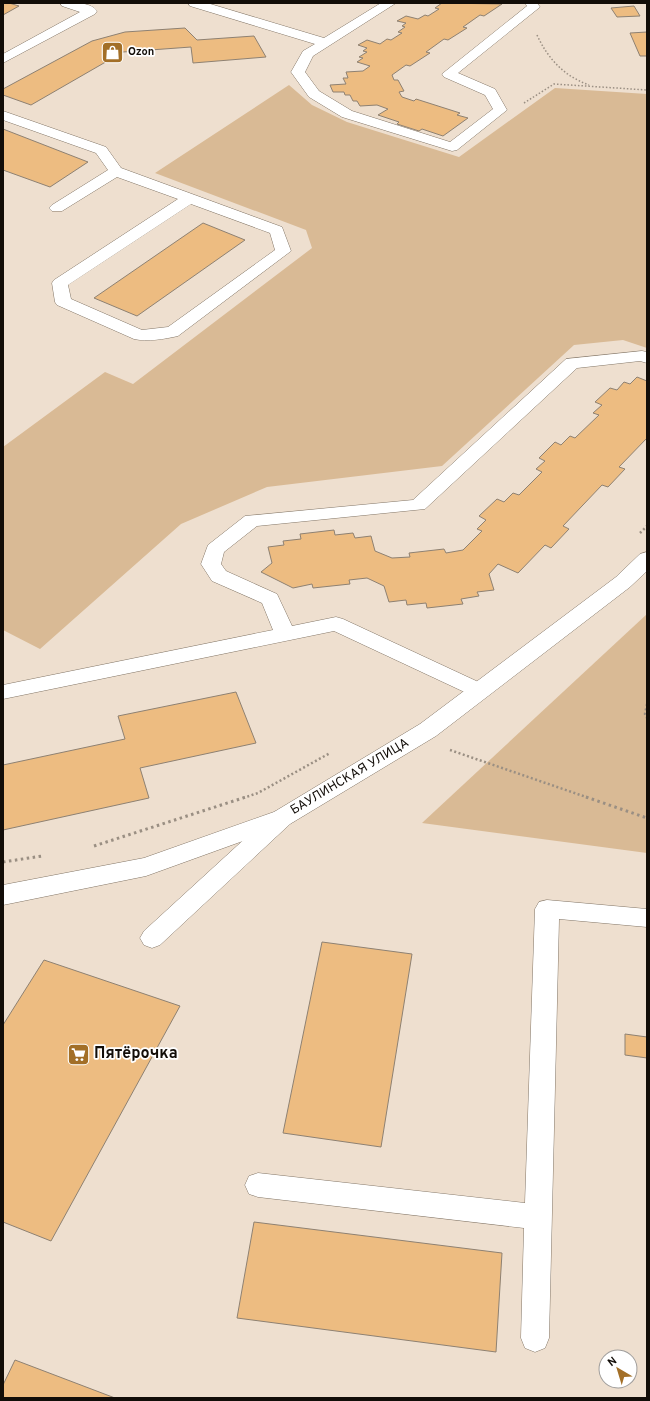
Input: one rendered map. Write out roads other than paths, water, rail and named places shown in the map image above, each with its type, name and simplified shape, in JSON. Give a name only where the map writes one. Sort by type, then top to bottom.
[{"type":"street","name":"БАУЛИНСКАЯ УЛИЦА","points":[[3,895],[146,867],[282,818],[428,730],[623,582],[647,559]]},
{"type":"lane","points":[[3,59],[96,8],[66,3]]},
{"type":"lane","points":[[194,3],[324,43]]},
{"type":"lane","points":[[390,3],[308,54],[298,72],[314,94],[347,114],[452,147],[500,110],[490,92],[449,74],[534,8],[531,3]]},
{"type":"lane","points":[[3,115],[101,150],[116,171],[277,230],[283,251],[172,332],[140,334],[63,302],[60,282],[189,198]]},
{"type":"lane","points":[[57,208],[116,171]]},
{"type":"lane","points":[[285,634],[270,598],[219,576],[211,564],[216,549],[252,520],[418,505],[572,362],[642,356],[647,358]]},
{"type":"lane","points":[[3,692],[336,624],[480,691]]},
{"type":"lane","points":[[152,938],[282,818]]},
{"type":"lane","points":[[535,1338],[547,909],[647,918]]},
{"type":"lane","points":[[258,1185],[538,1217]]},
{"type":"place","name":"Ozon","points":[[112,52]]},
{"type":"place","name":"Пятёрочка","points":[[79,1054]]}]
